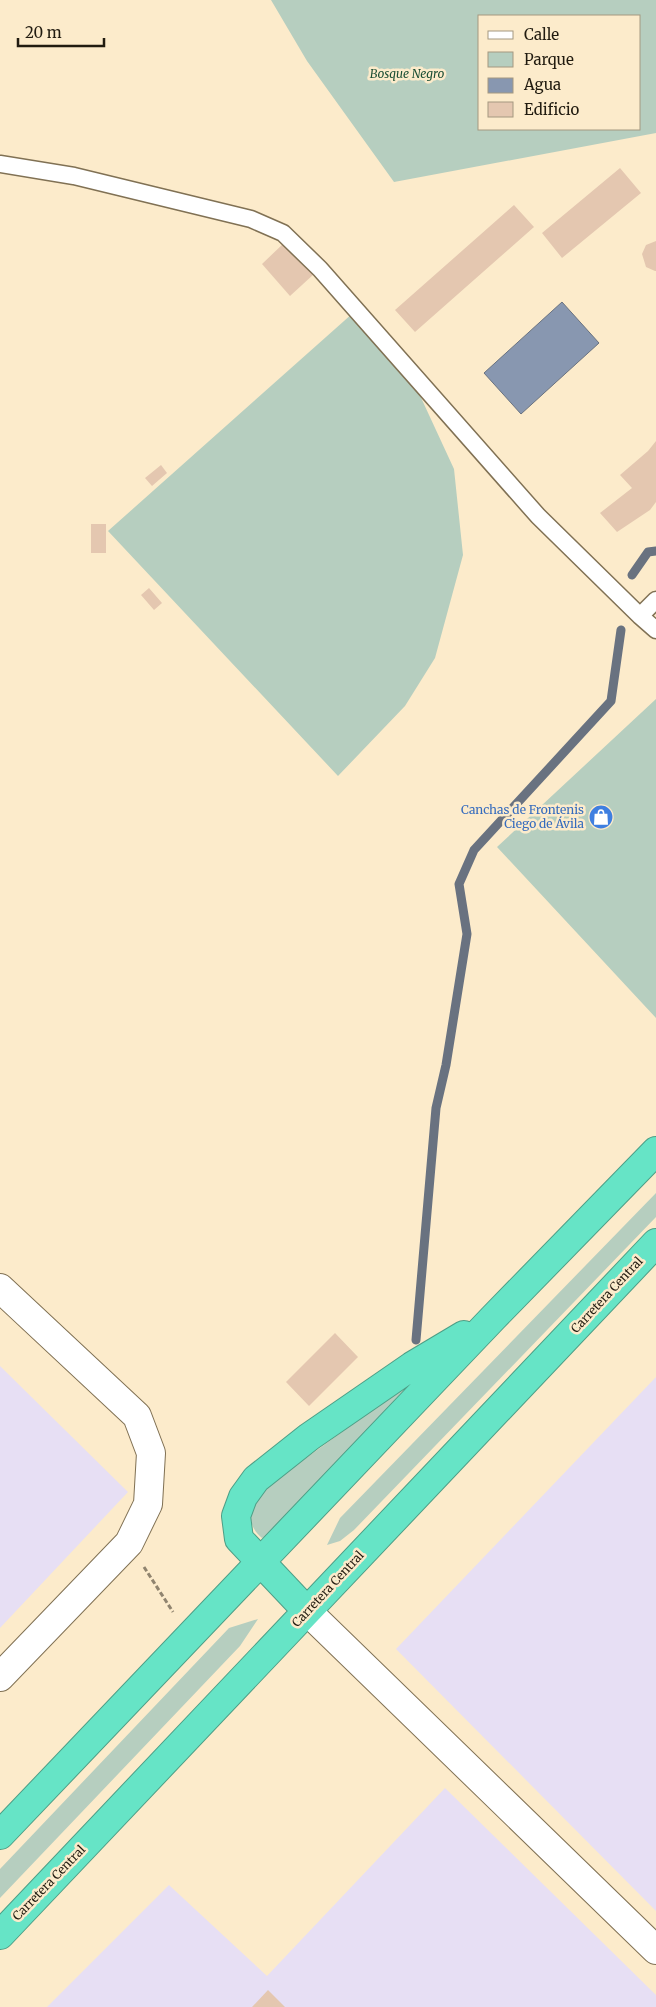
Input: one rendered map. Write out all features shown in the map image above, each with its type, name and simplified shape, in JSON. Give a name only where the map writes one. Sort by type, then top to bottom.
[{"type":"highway","points":[[0,1834],[493,1318],[656,1151]]},
{"type":"highway","name":"Carretera Central","points":[[0,1935],[656,1244]]},
{"type":"highway","points":[[307,1611],[239,1539],[236,1516],[243,1497],[256,1479],[309,1437],[412,1366],[493,1318]]},
{"type":"street","points":[[0,1288],[137,1416],[151,1452],[148,1504],[129,1543],[0,1677]]},
{"type":"street","points":[[307,1611],[656,1950]]},
{"type":"lane","points":[[0,164],[83,178],[251,220],[283,233],[320,270],[538,516],[656,630]]},
{"type":"lane","points":[[640,616],[656,600]]},
{"type":"path","points":[[129,1543],[189,1637]]},
{"type":"shaded area","points":[[0,1366],[128,1492],[0,1628]]},
{"type":"shaded area","points":[[656,1377],[656,1911],[396,1649]]},
{"type":"shaded area","points":[[445,1788],[656,1995],[656,2007],[47,2007],[169,1885],[267,1976]]},
{"type":"green space","name":"Bosque Negro","points":[[271,0],[656,0],[656,133],[394,182],[307,61]]},
{"type":"green space","points":[[353,313],[417,389],[454,469],[463,555],[435,658],[405,706],[338,776],[108,531]]},
{"type":"green space","points":[[656,699],[656,1018],[497,847]]},
{"type":"green space","points":[[656,1193],[656,1217],[354,1530],[340,1541],[327,1545],[340,1518]]},
{"type":"green space","points":[[411,1382],[272,1534],[262,1538],[253,1527],[251,1514],[254,1502],[262,1490]]},
{"type":"green space","points":[[258,1619],[240,1646],[0,1898],[0,1869],[229,1628]]},
{"type":"water","points":[[562,302],[599,343],[521,414],[484,373]]},
{"type":"building","points":[[620,168],[641,193],[562,258],[542,233]]},
{"type":"building","points":[[514,205],[534,227],[415,332],[395,310]]},
{"type":"building","points":[[656,241],[655,271],[646,267],[642,254],[646,245]]},
{"type":"building","points":[[285,242],[314,274],[290,296],[262,264]]},
{"type":"building","points":[[656,441],[656,502],[650,510],[617,532],[600,513],[632,488],[620,475],[648,451]]},
{"type":"building","points":[[161,465],[167,473],[152,486],[145,478]]},
{"type":"building","points":[[91,524],[106,524],[106,553],[91,553]]},
{"type":"building","points":[[149,588],[162,603],[154,610],[141,595]]},
{"type":"building","points":[[335,1333],[358,1357],[309,1406],[286,1382]]},
{"type":"building","points":[[268,1990],[285,2007],[252,2007]]},
{"type":"waterway","points":[[632,575],[648,552],[656,551]]},
{"type":"waterway","points":[[416,1340],[436,1108],[446,1065],[467,934],[459,884],[474,850],[611,701],[621,630]]},
{"type":"place","name":"Canchas de Frontenis Ciego de Ávila","points":[[601,817]]}]
